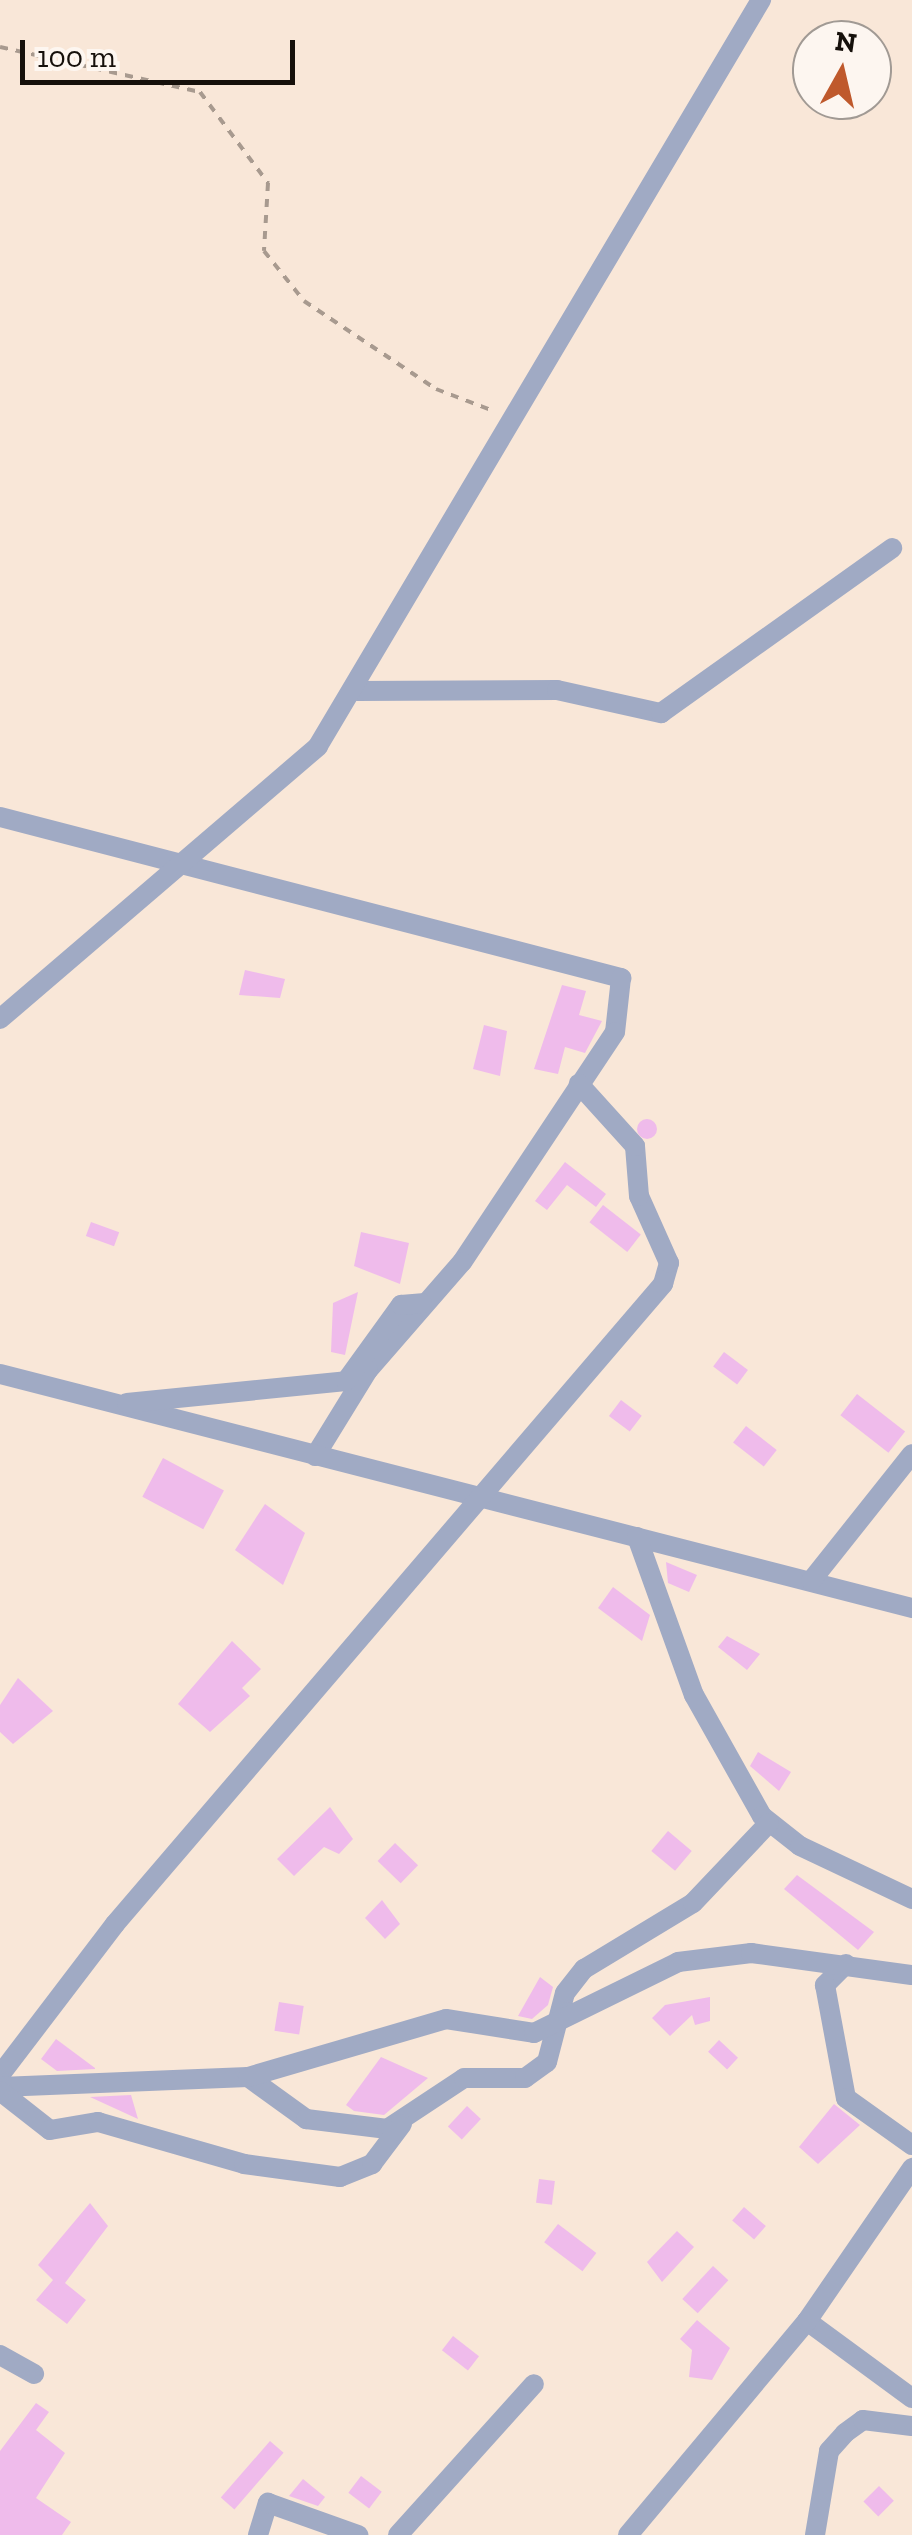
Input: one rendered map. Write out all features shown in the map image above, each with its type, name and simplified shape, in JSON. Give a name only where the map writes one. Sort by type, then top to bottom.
[{"type":"street","points":[[0,1019],[176,862],[318,746],[357,691],[761,0]]},
{"type":"street","points":[[357,691],[557,690],[661,713],[892,548]]},
{"type":"street","points":[[0,818],[609,970],[626,997],[580,1084],[462,1262],[422,1303],[330,1422],[315,1456]]},
{"type":"street","points":[[0,2075],[115,1924],[664,1284],[669,1264],[639,1196],[636,1146],[580,1084]]},
{"type":"street","points":[[116,1404],[346,1382],[402,1305],[422,1303]]},
{"type":"street","points":[[0,1374],[912,1608]]},
{"type":"street","points":[[812,1581],[912,1454]]},
{"type":"street","points":[[638,1537],[694,1695],[769,1824],[912,1898]]},
{"type":"street","points":[[0,2089],[50,2130],[98,2122],[244,2164],[340,2177],[372,2164],[402,2124],[464,2078],[526,2078],[546,2062],[551,2028],[584,1969],[693,1903],[769,1824]]},
{"type":"street","points":[[0,2089],[248,2077],[446,2019],[551,2028],[678,1962],[751,1953],[912,1976]]},
{"type":"street","points":[[846,1964],[826,1985],[846,2098],[912,2145]]},
{"type":"street","points":[[248,2077],[306,2119],[402,2124]]},
{"type":"street","points":[[628,2535],[806,2321],[912,2168]]},
{"type":"street","points":[[806,2321],[912,2398]]},
{"type":"street","points":[[0,2354],[34,2374]]},
{"type":"street","points":[[398,2535],[534,2384]]},
{"type":"street","points":[[815,2535],[829,2452],[844,2433],[863,2420],[912,2426]]},
{"type":"street","points":[[258,2535],[268,2503],[358,2535]]},
{"type":"path","points":[[0,47],[200,92],[268,183],[264,251],[304,301],[436,390],[515,419]]},
{"type":"building","points":[[245,970],[285,979],[280,998],[239,995]]},
{"type":"building","points":[[562,985],[586,991],[579,1015],[602,1021],[585,1053],[565,1047],[558,1074],[534,1069]]},
{"type":"building","points":[[484,1025],[507,1031],[500,1076],[473,1069]]},
{"type":"building","points":[[643,1119],[651,1119],[657,1129],[651,1139],[643,1139],[637,1133],[637,1125]]},
{"type":"building","points":[[565,1162],[606,1194],[596,1207],[567,1185],[547,1210],[535,1201]]},
{"type":"building","points":[[603,1205],[641,1235],[627,1252],[589,1222]]},
{"type":"building","points":[[91,1222],[119,1232],[114,1246],[86,1236]]},
{"type":"building","points":[[361,1232],[409,1243],[400,1284],[354,1266]]},
{"type":"building","points":[[358,1292],[345,1355],[331,1352],[333,1303]]},
{"type":"building","points":[[724,1352],[748,1370],[737,1384],[713,1366]]},
{"type":"building","points":[[857,1394],[905,1432],[888,1453],[840,1415]]},
{"type":"building","points":[[621,1400],[642,1416],[630,1432],[609,1416]]},
{"type":"building","points":[[746,1426],[777,1450],[764,1467],[733,1443]]},
{"type":"building","points":[[163,1458],[224,1490],[203,1529],[142,1497]]},
{"type":"building","points":[[265,1504],[305,1533],[283,1585],[235,1550]]},
{"type":"building","points":[[666,1562],[697,1575],[689,1592],[668,1583]]},
{"type":"building","points":[[613,1587],[650,1615],[642,1641],[598,1608]]},
{"type":"building","points":[[727,1636],[760,1654],[747,1670],[718,1647]]},
{"type":"building","points":[[232,1641],[261,1669],[242,1688],[250,1696],[210,1732],[178,1704]]},
{"type":"building","points":[[18,1678],[53,1711],[13,1744],[0,1732],[0,1705]]},
{"type":"building","points":[[758,1752],[791,1772],[779,1791],[750,1766]]},
{"type":"building","points":[[330,1807],[353,1839],[339,1854],[324,1847],[294,1876],[277,1859]]},
{"type":"building","points":[[668,1831],[692,1851],[675,1871],[651,1851]]},
{"type":"building","points":[[395,1843],[418,1865],[401,1883],[378,1861]]},
{"type":"building","points":[[797,1875],[874,1932],[858,1950],[784,1889]]},
{"type":"building","points":[[382,1900],[400,1924],[385,1939],[365,1918]]},
{"type":"building","points":[[540,1977],[553,1987],[548,2005],[532,2019],[518,2016]]},
{"type":"building","points":[[710,1997],[710,2021],[695,2025],[692,2015],[670,2036],[652,2018],[665,2005]]},
{"type":"building","points":[[279,2002],[304,2006],[299,2035],[274,2031]]},
{"type":"building","points":[[56,2039],[95,2069],[57,2071],[41,2059]]},
{"type":"building","points":[[719,2040],[738,2058],[727,2069],[708,2052]]},
{"type":"building","points":[[381,2057],[428,2078],[384,2115],[354,2111],[346,2105]]},
{"type":"building","points":[[131,2095],[138,2119],[90,2097]]},
{"type":"building","points":[[834,2104],[860,2125],[818,2164],[799,2147]]},
{"type":"building","points":[[467,2106],[481,2119],[462,2139],[448,2126]]},
{"type":"building","points":[[539,2179],[555,2181],[552,2205],[536,2203]]},
{"type":"building","points":[[90,2203],[108,2226],[65,2283],[86,2300],[67,2324],[36,2300],[53,2280],[38,2265]]},
{"type":"building","points":[[744,2207],[766,2226],[754,2240],[732,2221]]},
{"type":"building","points":[[558,2224],[596,2253],[582,2271],[544,2242]]},
{"type":"building","points":[[677,2231],[694,2247],[662,2282],[647,2262]]},
{"type":"building","points":[[713,2266],[728,2280],[698,2313],[682,2299]]},
{"type":"building","points":[[697,2320],[730,2348],[712,2380],[689,2377],[692,2350],[680,2339]]},
{"type":"building","points":[[453,2336],[479,2356],[468,2371],[442,2350]]},
{"type":"building","points":[[36,2403],[49,2412],[36,2430],[65,2453],[36,2498],[71,2522],[62,2535],[0,2535],[0,2451]]},
{"type":"building","points":[[270,2441],[284,2453],[234,2509],[221,2498]]},
{"type":"building","points":[[361,2476],[382,2492],[369,2508],[348,2493]]},
{"type":"building","points":[[303,2479],[325,2497],[318,2506],[289,2496]]},
{"type":"building","points":[[879,2486],[894,2501],[878,2516],[863,2502]]}]
